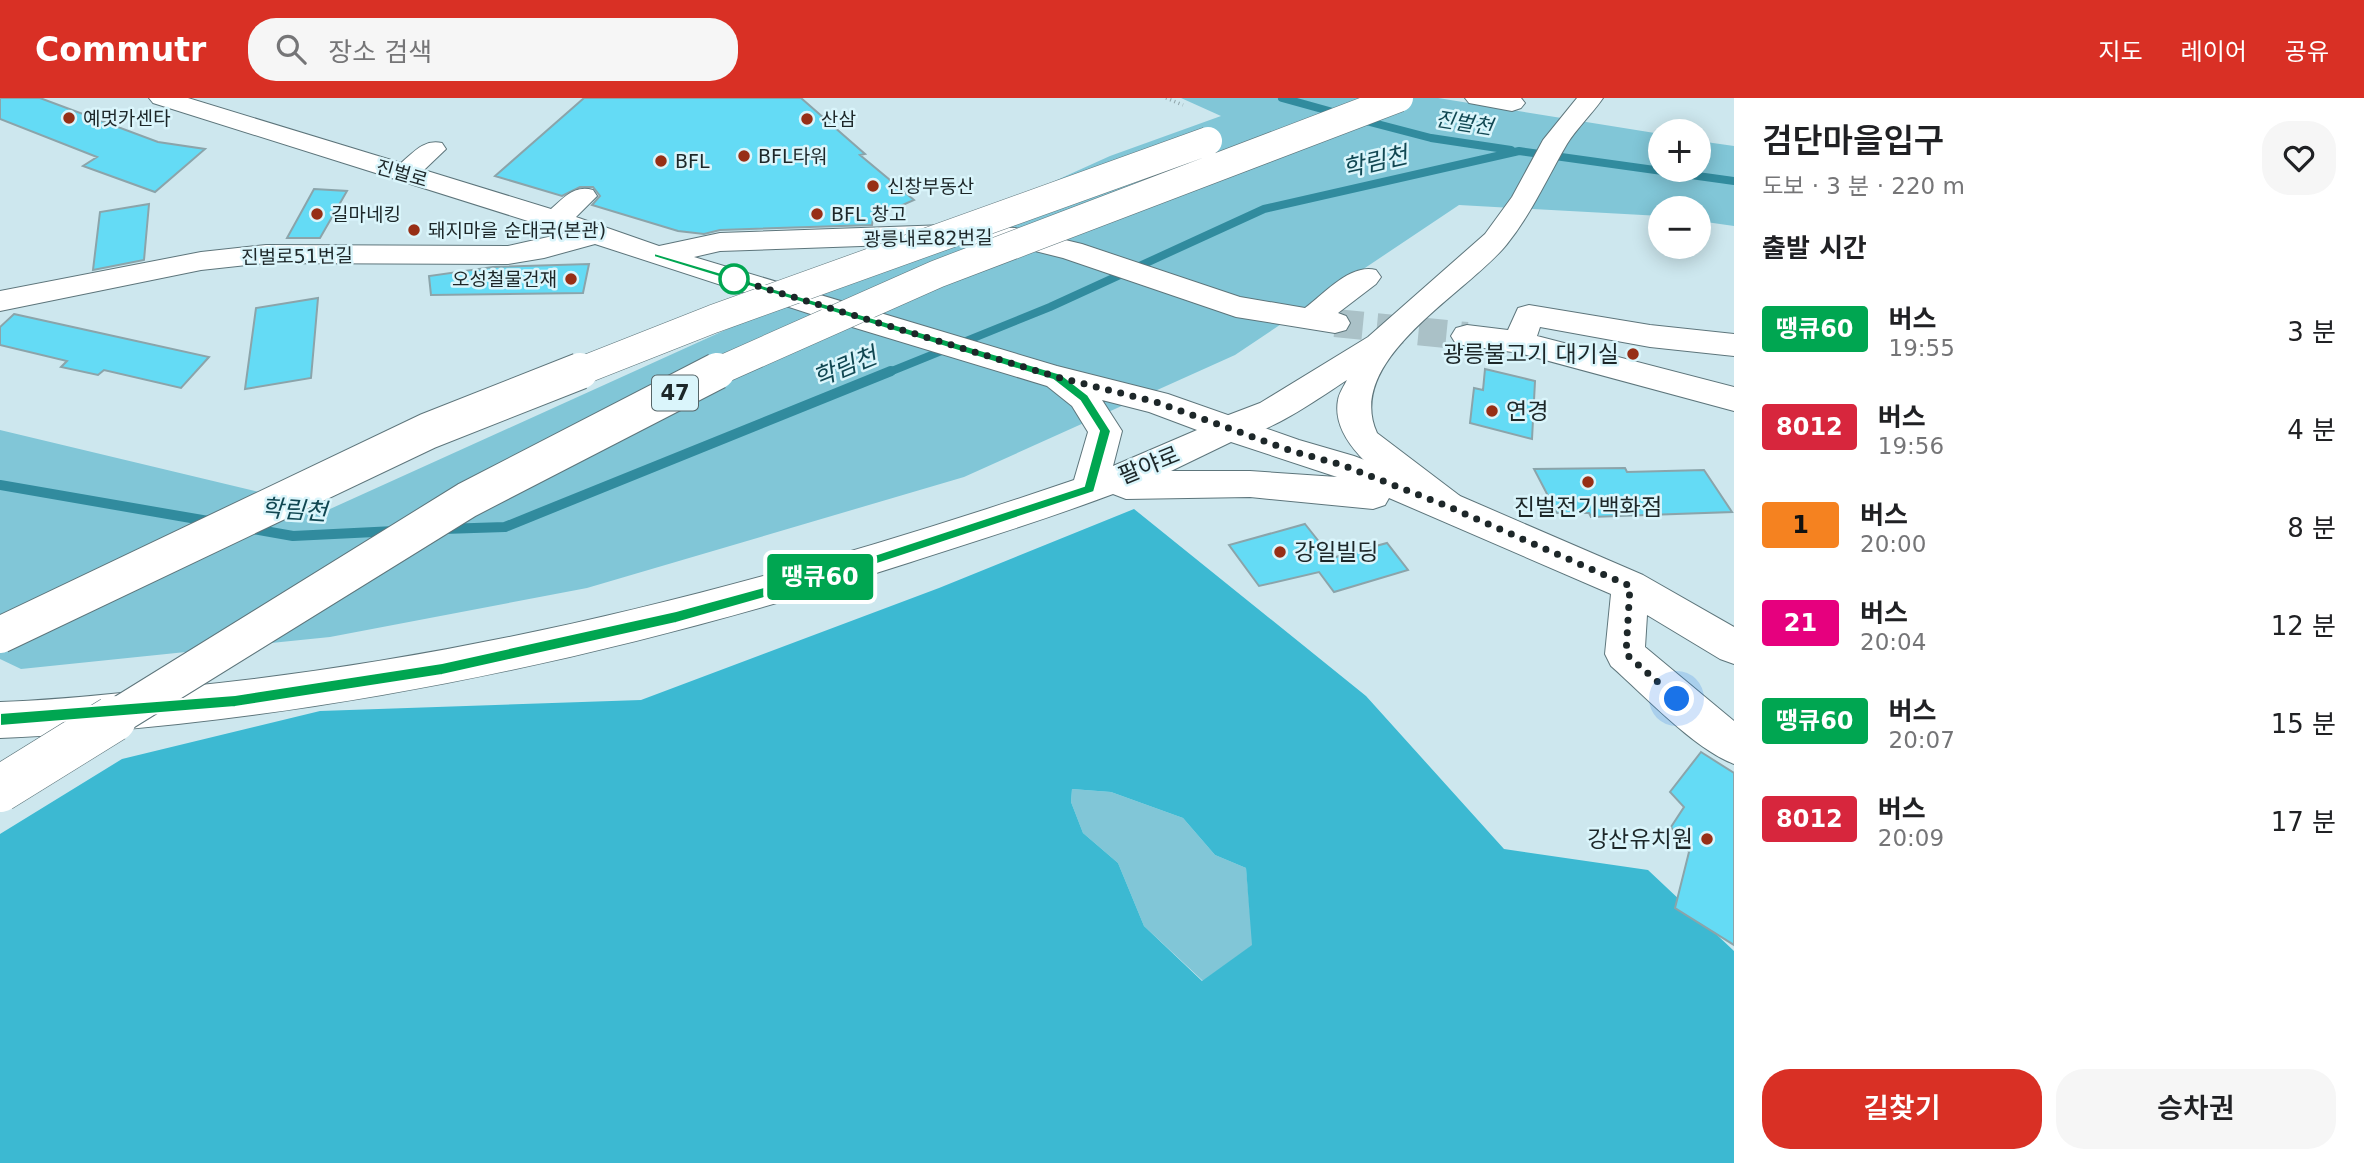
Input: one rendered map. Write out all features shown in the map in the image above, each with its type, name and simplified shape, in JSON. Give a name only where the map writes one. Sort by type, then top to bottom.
[{"type":"main road","name":"진벌로","points":[[162,98],[556,220],[840,313],[1057,377],[1156,402],[1292,451],[1342,465],[1447,506],[1630,586],[1734,647]]},
{"type":"main road","name":"47","points":[[0,635],[441,426],[713,320],[1329,98]]},
{"type":"main road","name":"47","points":[[0,789],[467,500],[727,366],[937,274],[1399,98]]},
{"type":"main road","points":[[1478,98],[1511,103]]},
{"type":"main road","points":[[1556,140],[1565,98]]},
{"type":"main road","points":[[1447,506],[1364,441],[1355,421],[1354,399],[1379,345],[1495,240],[1525,200],[1556,140],[1590,98]]},
{"type":"main road","points":[[404,174],[433,149]]},
{"type":"main road","points":[[556,220],[583,196]]},
{"type":"main road","name":"진벌로51번길","points":[[0,301],[201,261],[266,254],[508,255],[544,249],[596,234]]},
{"type":"main road","name":"광릉내로82번길","points":[[650,252],[720,242],[946,234],[1015,237],[1072,251],[1236,307],[1322,322],[1366,277]]},
{"type":"main road","points":[[1519,342],[1528,315],[1650,336],[1734,345]]},
{"type":"main road","points":[[1467,336],[1519,342],[1620,366],[1734,399]]},
{"type":"main road","name":"팔야로","points":[[0,720],[235,701],[442,669],[676,617],[841,571],[1089,489],[1185,451],[1272,411],[1379,345]]},
{"type":"main road","points":[[1057,377],[1084,398],[1105,431],[1089,489],[1181,483],[1306,485],[1447,506]]},
{"type":"main road","points":[[1630,586],[1626,654],[1734,745]]},
{"type":"path","points":[[1166,98],[1183,105]]},
{"type":"shaded area","points":[[1181,98],[1438,98],[1648,132],[1648,182],[1711,182],[1711,143],[1734,146],[1734,226],[1711,223],[1711,196],[1648,196],[1648,215],[1459,205],[1235,355],[964,477],[587,588],[330,637],[21,669],[0,659],[0,430],[330,509],[1110,156],[1221,116]]},
{"type":"shaded area","points":[[1134,509],[1366,696],[1504,849],[1648,870],[1734,951],[1734,1163],[0,1163],[0,834],[122,759],[320,711],[641,700],[939,588]],"holes":[[[1072,789],[1111,792],[1183,818],[1215,855],[1246,868],[1252,945],[1202,981],[1144,926],[1118,863],[1083,833],[1071,802]]]},
{"type":"shaded area","points":[[1072,789],[1111,792],[1183,818],[1215,855],[1246,868],[1253,945],[1203,981],[1144,926],[1118,863],[1083,833],[1071,802]]},
{"type":"building","points":[[0,98],[40,98],[158,142],[205,149],[155,192],[83,166],[97,157],[0,119]]},
{"type":"building","name":"BFL","points":[[584,98],[801,98],[865,154],[860,155],[914,200],[873,218],[872,225],[720,230],[704,234],[678,231],[592,205],[600,196],[593,187],[580,187],[562,196],[495,176]]},
{"type":"building","name":"길마네킹","points":[[314,189],[347,191],[320,238],[287,238]]},
{"type":"building","points":[[149,204],[144,260],[93,270],[100,212]]},
{"type":"building","points":[[589,264],[583,293],[431,295],[429,276],[493,267]]},
{"type":"building","points":[[318,298],[311,378],[245,389],[256,308]]},
{"type":"building","points":[[14,314],[209,357],[181,388],[104,370],[98,375],[61,367],[67,361],[0,345],[0,327]]},
{"type":"building","name":"연경","points":[[1485,369],[1535,381],[1532,439],[1470,423],[1474,388],[1483,390]]},
{"type":"building","points":[[1625,468],[1627,472],[1704,470],[1732,512],[1591,517],[1589,513],[1557,513],[1534,469]]},
{"type":"building","name":"강일빌딩","points":[[1305,524],[1332,558],[1387,543],[1408,570],[1334,592],[1319,572],[1259,586],[1229,545]]},
{"type":"building","name":"강산유치원","points":[[1701,752],[1734,773],[1734,945],[1675,908],[1689,852],[1671,827],[1684,807],[1670,792]]},
{"type":"waterway","name":"진벌천","points":[[1282,98],[1340,114]]},
{"type":"waterway","name":"진벌천","points":[[1362,120],[1431,138],[1511,150]]},
{"type":"waterway","name":"학림천","points":[[887,373],[1050,307],[1264,209],[1519,151],[1734,181]]},
{"type":"waterway","name":"학림천","points":[[443,529],[505,527],[891,371]]},
{"type":"waterway","name":"학림천","points":[[0,485],[214,522]]},
{"type":"waterway","name":"학림천","points":[[248,528],[293,536],[395,531]]},
{"type":"tunnel","points":[[1335,323],[1467,336]]},
{"type":"bus line","name":"땡큐60","points":[[0,720],[235,701],[442,669],[676,617],[841,571],[1089,489],[1105,431],[1084,398],[1057,377],[840,313],[658,255]]},
{"type":"place","name":"예멋카센타","points":[[69,118]]},
{"type":"place","name":"산삼","points":[[807,119]]},
{"type":"place","name":"BFL타워","points":[[744,156]]},
{"type":"place","name":"BFL","points":[[661,161]]},
{"type":"place","name":"신창부동산","points":[[873,186]]},
{"type":"place","name":"길마네킹","points":[[317,214]]},
{"type":"place","name":"BFL 창고","points":[[817,214]]},
{"type":"place","name":"돼지마을 순대국(본관)","points":[[414,230]]},
{"type":"place","name":"오성철물건재","points":[[571,279]]},
{"type":"place","name":"광릉불고기 대기실","points":[[1633,354]]},
{"type":"place","name":"연경","points":[[1492,411]]},
{"type":"place","name":"진벌전기백화점","points":[[1588,482]]},
{"type":"place","name":"강일빌딩","points":[[1280,552]]},
{"type":"place","name":"강산유치원","points":[[1707,839]]},
{"type":"route","points":[[734,279],[1057,377],[1156,402],[1292,451],[1342,465],[1412,491],[1630,586],[1626,654],[1677,699]]}]
